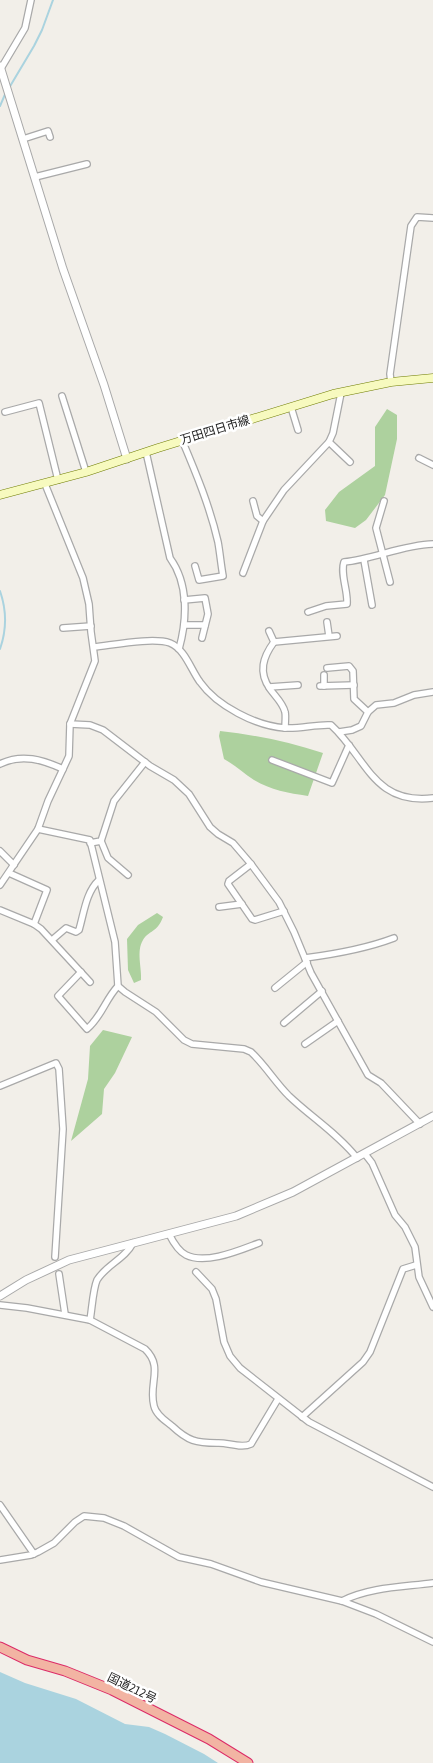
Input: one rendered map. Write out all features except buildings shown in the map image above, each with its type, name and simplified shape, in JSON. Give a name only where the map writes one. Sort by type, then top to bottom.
[{"type":"highway","name":"国道212号","points":[[0,1647],[27,1660],[65,1671],[112,1690],[209,1740],[248,1763]]},
{"type":"main road","name":"万田四日市線","points":[[0,495],[86,472],[182,440],[341,393],[391,382],[433,378]]},
{"type":"street","points":[[31,0],[25,28],[0,68],[63,269],[104,385],[127,458]]},
{"type":"street","points":[[23,139],[48,131],[50,137]]},
{"type":"street","points":[[35,177],[87,164]]},
{"type":"street","points":[[391,382],[390,374],[411,226],[418,217],[433,218]]},
{"type":"street","points":[[243,573],[263,521],[284,490],[329,442],[333,433],[341,393]]},
{"type":"street","points":[[62,396],[86,472]]},
{"type":"street","points":[[5,412],[39,403],[58,480]]},
{"type":"street","points":[[291,407],[298,430]]},
{"type":"street","points":[[182,440],[196,474],[218,542],[223,576],[199,580],[196,566]]},
{"type":"street","points":[[329,442],[350,462]]},
{"type":"street","points":[[146,452],[170,558],[176,566],[182,583],[186,617],[179,649]]},
{"type":"street","points":[[419,458],[433,464]]},
{"type":"street","points":[[0,885],[38,829],[48,801],[64,770],[69,756],[70,724],[95,661],[90,604],[83,578],[45,484]]},
{"type":"street","points":[[253,501],[257,516],[263,521]]},
{"type":"street","points":[[384,501],[376,528],[390,582]]},
{"type":"street","points":[[308,612],[326,606],[347,604],[348,593],[342,568],[344,562],[364,560],[382,553],[415,545],[433,544]]},
{"type":"street","points":[[364,560],[372,605]]},
{"type":"street","points":[[184,600],[205,598],[208,614],[202,638]]},
{"type":"street","points":[[327,622],[329,636]]},
{"type":"street","points":[[184,625],[205,625]]},
{"type":"street","points":[[62,628],[91,626]]},
{"type":"street","points":[[269,631],[274,642]]},
{"type":"street","points":[[274,642],[337,636]]},
{"type":"street","points":[[94,647],[162,641],[172,644],[179,649],[200,683],[213,697],[256,722],[285,728],[331,725],[339,732],[369,773],[390,792],[402,797],[433,798]]},
{"type":"street","points":[[274,642],[263,660],[263,672],[269,687],[278,698],[285,712],[285,728]]},
{"type":"street","points":[[327,668],[349,666],[353,671],[354,699],[368,712]]},
{"type":"street","points":[[324,674],[322,686],[354,685]]},
{"type":"street","points":[[269,687],[298,685]]},
{"type":"street","points":[[339,732],[361,726],[368,712],[376,705],[394,703],[414,695],[433,692]]},
{"type":"street","points":[[70,724],[90,725],[103,730],[145,762],[174,780],[189,794],[210,827],[232,843],[251,864],[284,911],[306,960],[368,1075],[381,1083],[420,1124]]},
{"type":"street","points":[[272,760],[332,783],[349,745]]},
{"type":"street","points":[[0,764],[18,758],[33,759],[44,761],[64,770]]},
{"type":"street","points":[[128,875],[108,858],[101,841],[114,801],[145,762]]},
{"type":"street","points":[[38,829],[90,840],[115,942],[118,986],[124,992],[156,1012],[184,1040],[192,1044],[244,1049],[251,1052],[287,1094],[309,1115],[339,1138],[357,1158]]},
{"type":"street","points":[[90,844],[101,841]]},
{"type":"street","points":[[0,851],[14,865]]},
{"type":"street","points":[[251,864],[229,880],[228,884],[252,919],[255,920],[284,911]]},
{"type":"street","points":[[9,873],[47,890],[34,924]]},
{"type":"street","points":[[52,940],[66,928],[76,932],[79,930],[93,885],[99,880]]},
{"type":"street","points":[[219,907],[242,904]]},
{"type":"street","points":[[0,910],[34,924],[41,929],[90,982]]},
{"type":"street","points":[[275,988],[306,960],[376,945],[394,938]]},
{"type":"street","points":[[81,972],[58,996],[87,1029],[97,1021],[112,993],[118,986]]},
{"type":"street","points":[[284,1023],[322,991]]},
{"type":"street","points":[[304,1044],[338,1020]]},
{"type":"street","points":[[0,1086],[56,1063],[59,1069],[63,1129],[55,1257]]},
{"type":"street","points":[[0,1296],[32,1277],[70,1260],[236,1216],[293,1192],[433,1116]]},
{"type":"street","points":[[365,1154],[372,1163],[395,1215],[405,1227],[414,1248],[416,1265],[423,1287],[433,1307]]},
{"type":"street","points":[[169,1234],[180,1250],[186,1255],[196,1258],[212,1258],[259,1243]]},
{"type":"street","points":[[90,1320],[97,1281],[129,1251],[133,1243]]},
{"type":"street","points":[[302,1417],[363,1362],[370,1352],[403,1269],[416,1265]]},
{"type":"street","points":[[196,1272],[212,1289],[216,1299],[224,1342],[230,1356],[240,1368],[309,1422],[433,1487]]},
{"type":"street","points":[[59,1274],[65,1314]]},
{"type":"street","points":[[0,1305],[65,1314],[90,1320],[145,1348],[152,1355],[156,1365],[153,1390],[154,1407],[158,1414],[183,1436],[198,1443],[220,1442],[246,1446],[251,1444],[278,1399]]},
{"type":"street","points":[[0,1505],[34,1554]]},
{"type":"street","points":[[0,1560],[34,1554],[54,1543],[75,1522],[84,1516],[104,1518],[124,1526],[179,1557],[211,1564],[261,1582],[342,1601],[376,1614],[433,1642]]},
{"type":"street","points":[[342,1601],[352,1596],[381,1589],[433,1583]]},
{"type":"green space","points":[[387,409],[397,415],[397,439],[385,495],[366,520],[355,528],[326,521],[325,510],[339,492],[375,466],[375,427]]},
{"type":"green space","points":[[220,731],[272,739],[323,753],[308,796],[273,789],[254,780],[224,759],[219,736]]},
{"type":"green space","points":[[157,913],[163,917],[156,929],[145,937],[141,944],[141,980],[134,983],[128,970],[127,939],[138,925]]},
{"type":"green space","points":[[103,1030],[132,1037],[115,1073],[104,1089],[102,1114],[71,1141],[88,1079],[90,1046]]},
{"type":"water","points":[[0,1672],[25,1683],[76,1699],[125,1724],[149,1727],[204,1754],[218,1763],[0,1763]]},
{"type":"waterway","points":[[9,88],[34,46],[53,0]]},
{"type":"waterway","points":[[0,106],[6,92]]},
{"type":"waterway","points":[[0,591],[5,620],[0,649]]}]
